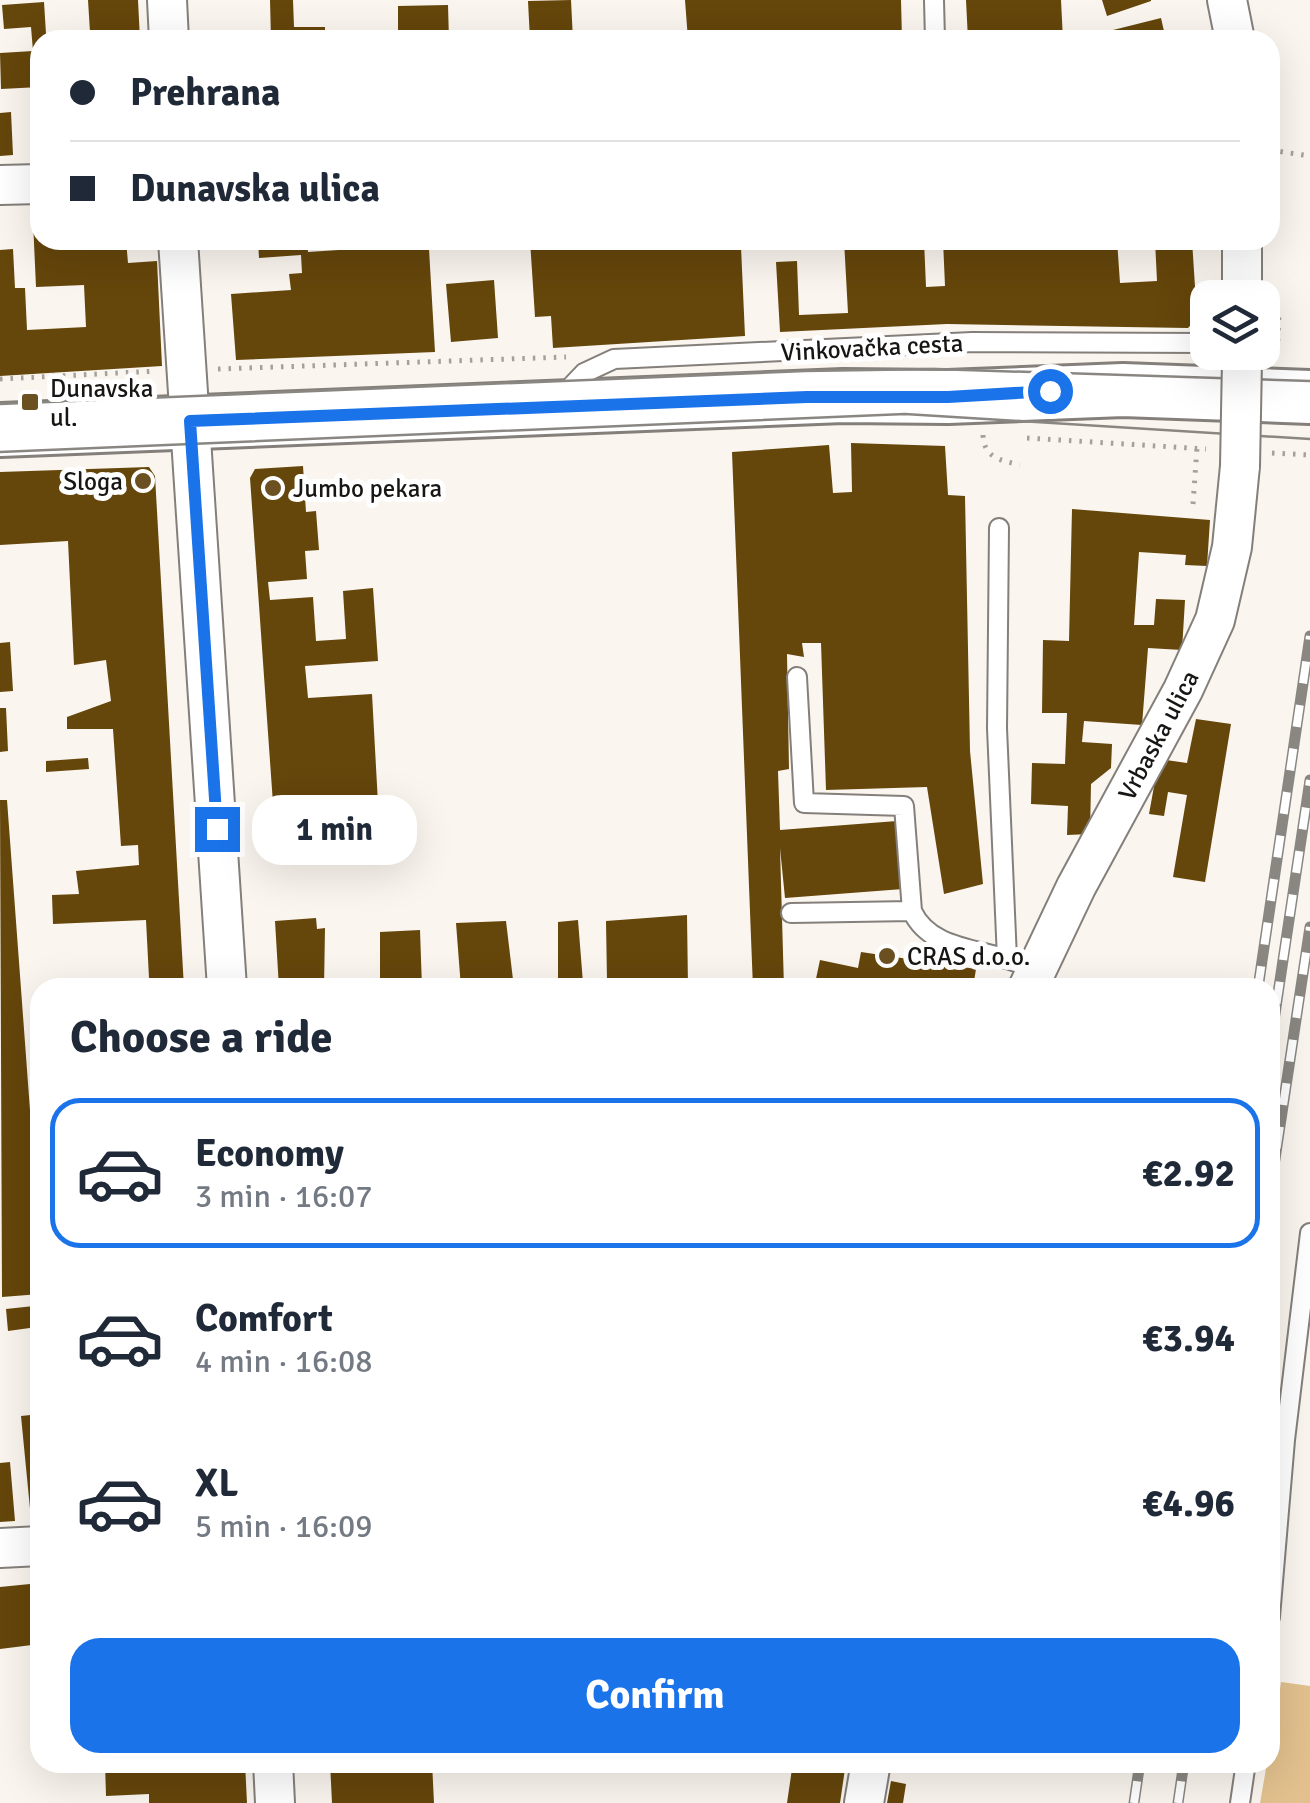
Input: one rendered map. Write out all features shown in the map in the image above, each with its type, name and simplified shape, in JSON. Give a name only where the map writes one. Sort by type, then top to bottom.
[{"type":"main road","name":"Vinkovačka cesta","points":[[0,430],[554,406],[1123,390],[1268,370]]},
{"type":"main road","name":"Vinkovačka cesta","points":[[948,397],[1078,415],[1310,428]]},
{"type":"street","points":[[167,0],[168,30]]},
{"type":"street","points":[[1227,0],[1233,30]]},
{"type":"street","points":[[0,186],[30,184]]},
{"type":"street","points":[[179,250],[226,978]]},
{"type":"street","points":[[1242,250],[1242,280]]},
{"type":"street","name":"Vrbaska ulica","points":[[1023,972],[1183,690],[1216,620],[1232,548],[1240,466],[1268,370]]},
{"type":"street","points":[[0,1548],[30,1546]]},
{"type":"street","points":[[274,1773],[275,1803]]},
{"type":"street","points":[[864,1803],[869,1773]]},
{"type":"lane","points":[[934,0],[936,30]]},
{"type":"lane","name":"Vinkovačka cesta","points":[[554,406],[572,382],[614,359],[972,342],[1190,343]]},
{"type":"lane","points":[[798,678],[804,803],[904,806],[912,911],[920,928],[932,938],[1023,972],[997,728],[999,528]]},
{"type":"lane","points":[[791,913],[912,911]]},
{"type":"lane","points":[[1280,1491],[1310,1233]]},
{"type":"lane","points":[[1240,1803],[1244,1773]]},
{"type":"path","points":[[1280,152],[1310,156]]},
{"type":"path","points":[[0,379],[572,357],[614,359]]},
{"type":"path","points":[[983,435],[988,454],[1020,464]]},
{"type":"path","points":[[1194,504],[1198,448]]},
{"type":"shaded area","points":[[1281,1682],[1310,1686],[1310,1803],[1260,1803],[1265,1773],[1280,1773]]},
{"type":"building","points":[[88,0],[138,0],[140,30],[90,30]]},
{"type":"building","points":[[270,0],[293,0],[294,27],[325,27],[325,30],[271,30]]},
{"type":"building","points":[[571,0],[572,30],[529,30],[528,1]]},
{"type":"building","points":[[685,0],[901,0],[902,30],[687,30]]},
{"type":"building","points":[[966,0],[1061,0],[1062,30],[968,30]]},
{"type":"building","points":[[1102,0],[1151,0],[1151,1],[1107,16]]},
{"type":"building","points":[[44,2],[46,30],[4,29],[2,5]]},
{"type":"building","points":[[448,5],[449,30],[398,30],[398,6]]},
{"type":"building","points":[[1161,18],[1164,30],[1113,30]]},
{"type":"building","points":[[30,51],[30,88],[1,89],[0,53]]},
{"type":"building","points":[[11,112],[13,155],[0,156],[0,113]]},
{"type":"building","points":[[13,249],[15,288],[25,288],[27,330],[86,327],[84,285],[36,287],[34,250],[127,250],[128,263],[157,261],[162,366],[0,376],[0,250]]},
{"type":"building","points":[[259,250],[429,250],[435,352],[236,360],[231,294],[291,290],[289,274],[302,273],[301,255],[259,258]]},
{"type":"building","points":[[531,250],[741,250],[745,336],[553,348],[551,316],[535,317]]},
{"type":"building","points":[[845,250],[924,250],[926,287],[945,286],[943,250],[1118,250],[1120,283],[1157,281],[1155,250],[1193,250],[1195,280],[1190,280],[1188,328],[947,324],[780,332],[776,262],[797,261],[799,315],[848,313]]},
{"type":"building","points":[[494,280],[498,338],[451,342],[446,284]]},
{"type":"building","points":[[851,443],[945,446],[948,495],[965,496],[970,751],[983,884],[944,894],[927,787],[826,790],[821,643],[802,643],[804,657],[787,654],[789,769],[778,771],[780,830],[897,821],[903,889],[785,898],[780,848],[784,978],[753,978],[732,452],[829,445],[833,493],[852,492]]},
{"type":"building","points":[[303,466],[306,512],[316,511],[319,550],[305,551],[307,579],[268,582],[270,600],[313,597],[316,641],[346,639],[343,591],[373,588],[378,661],[305,666],[308,698],[372,694],[380,840],[276,846],[250,478],[255,469]]},
{"type":"building","points":[[149,467],[155,476],[183,978],[149,978],[146,920],[53,924],[52,895],[79,894],[76,871],[139,865],[138,845],[121,846],[113,729],[67,729],[67,717],[111,701],[106,660],[74,665],[68,541],[0,545],[0,472]]},
{"type":"building","points":[[1072,509],[1210,520],[1207,566],[1185,565],[1186,555],[1139,552],[1134,625],[1154,625],[1156,599],[1185,600],[1182,650],[1148,648],[1142,725],[1084,721],[1082,742],[1112,744],[1111,768],[1091,784],[1090,834],[1067,835],[1068,806],[1031,804],[1032,763],[1065,764],[1067,713],[1042,713],[1043,640],[1069,641]]},
{"type":"building","points":[[10,642],[13,691],[0,692],[0,643]]},
{"type":"building","points":[[0,708],[6,708],[8,751],[0,752]]},
{"type":"building","points":[[1196,719],[1231,724],[1205,882],[1173,877],[1187,795],[1168,792],[1164,816],[1149,814],[1159,759],[1187,763]]},
{"type":"building","points":[[88,758],[89,769],[46,772],[46,761]]},
{"type":"building","points":[[0,800],[7,800],[30,1110],[30,1295],[2,1297]]},
{"type":"building","points":[[687,915],[688,978],[607,978],[606,921]]},
{"type":"building","points":[[316,918],[317,929],[325,928],[324,978],[278,978],[275,921]]},
{"type":"building","points":[[578,920],[583,978],[558,978],[558,922]]},
{"type":"building","points":[[506,921],[513,978],[460,978],[456,923]]},
{"type":"building","points":[[420,930],[422,978],[380,978],[380,932]]},
{"type":"building","points":[[861,952],[976,969],[975,978],[816,978],[820,960],[858,968]]},
{"type":"building","points":[[30,1306],[30,1328],[8,1331],[6,1309]]},
{"type":"building","points":[[30,1415],[30,1509],[21,1416]]},
{"type":"building","points":[[10,1462],[15,1521],[0,1522],[0,1463]]},
{"type":"building","points":[[30,1584],[30,1645],[0,1649],[0,1587]]},
{"type":"building","points":[[105,1773],[246,1773],[247,1803],[149,1803],[149,1794],[106,1796]]},
{"type":"building","points":[[331,1773],[433,1773],[434,1803],[332,1803]]},
{"type":"building","points":[[791,1773],[844,1773],[840,1803],[787,1803]]},
{"type":"building","points":[[891,1781],[906,1784],[903,1803],[887,1803]]},
{"type":"tram line","points":[[0,404],[805,371],[934,369],[1310,381]]},
{"type":"tram line","points":[[0,452],[905,414],[1310,439]]},
{"type":"railway","points":[[1259,978],[1310,636]]},
{"type":"railway","points":[[1280,980],[1310,780]]},
{"type":"railway","points":[[1280,1126],[1310,927]]},
{"type":"railway","points":[[1134,1803],[1138,1773]]},
{"type":"railway","points":[[1178,1803],[1182,1773]]},
{"type":"place","name":"Dunavska ul.","points":[[30,402]]},
{"type":"place","name":"Sloga","points":[[143,481]]},
{"type":"place","name":"Jumbo pekara","points":[[273,488]]},
{"type":"place","name":"CRAS d.o.o.","points":[[887,956]]},
{"type":"route","points":[[217,829],[190,421],[1050,391]]}]
